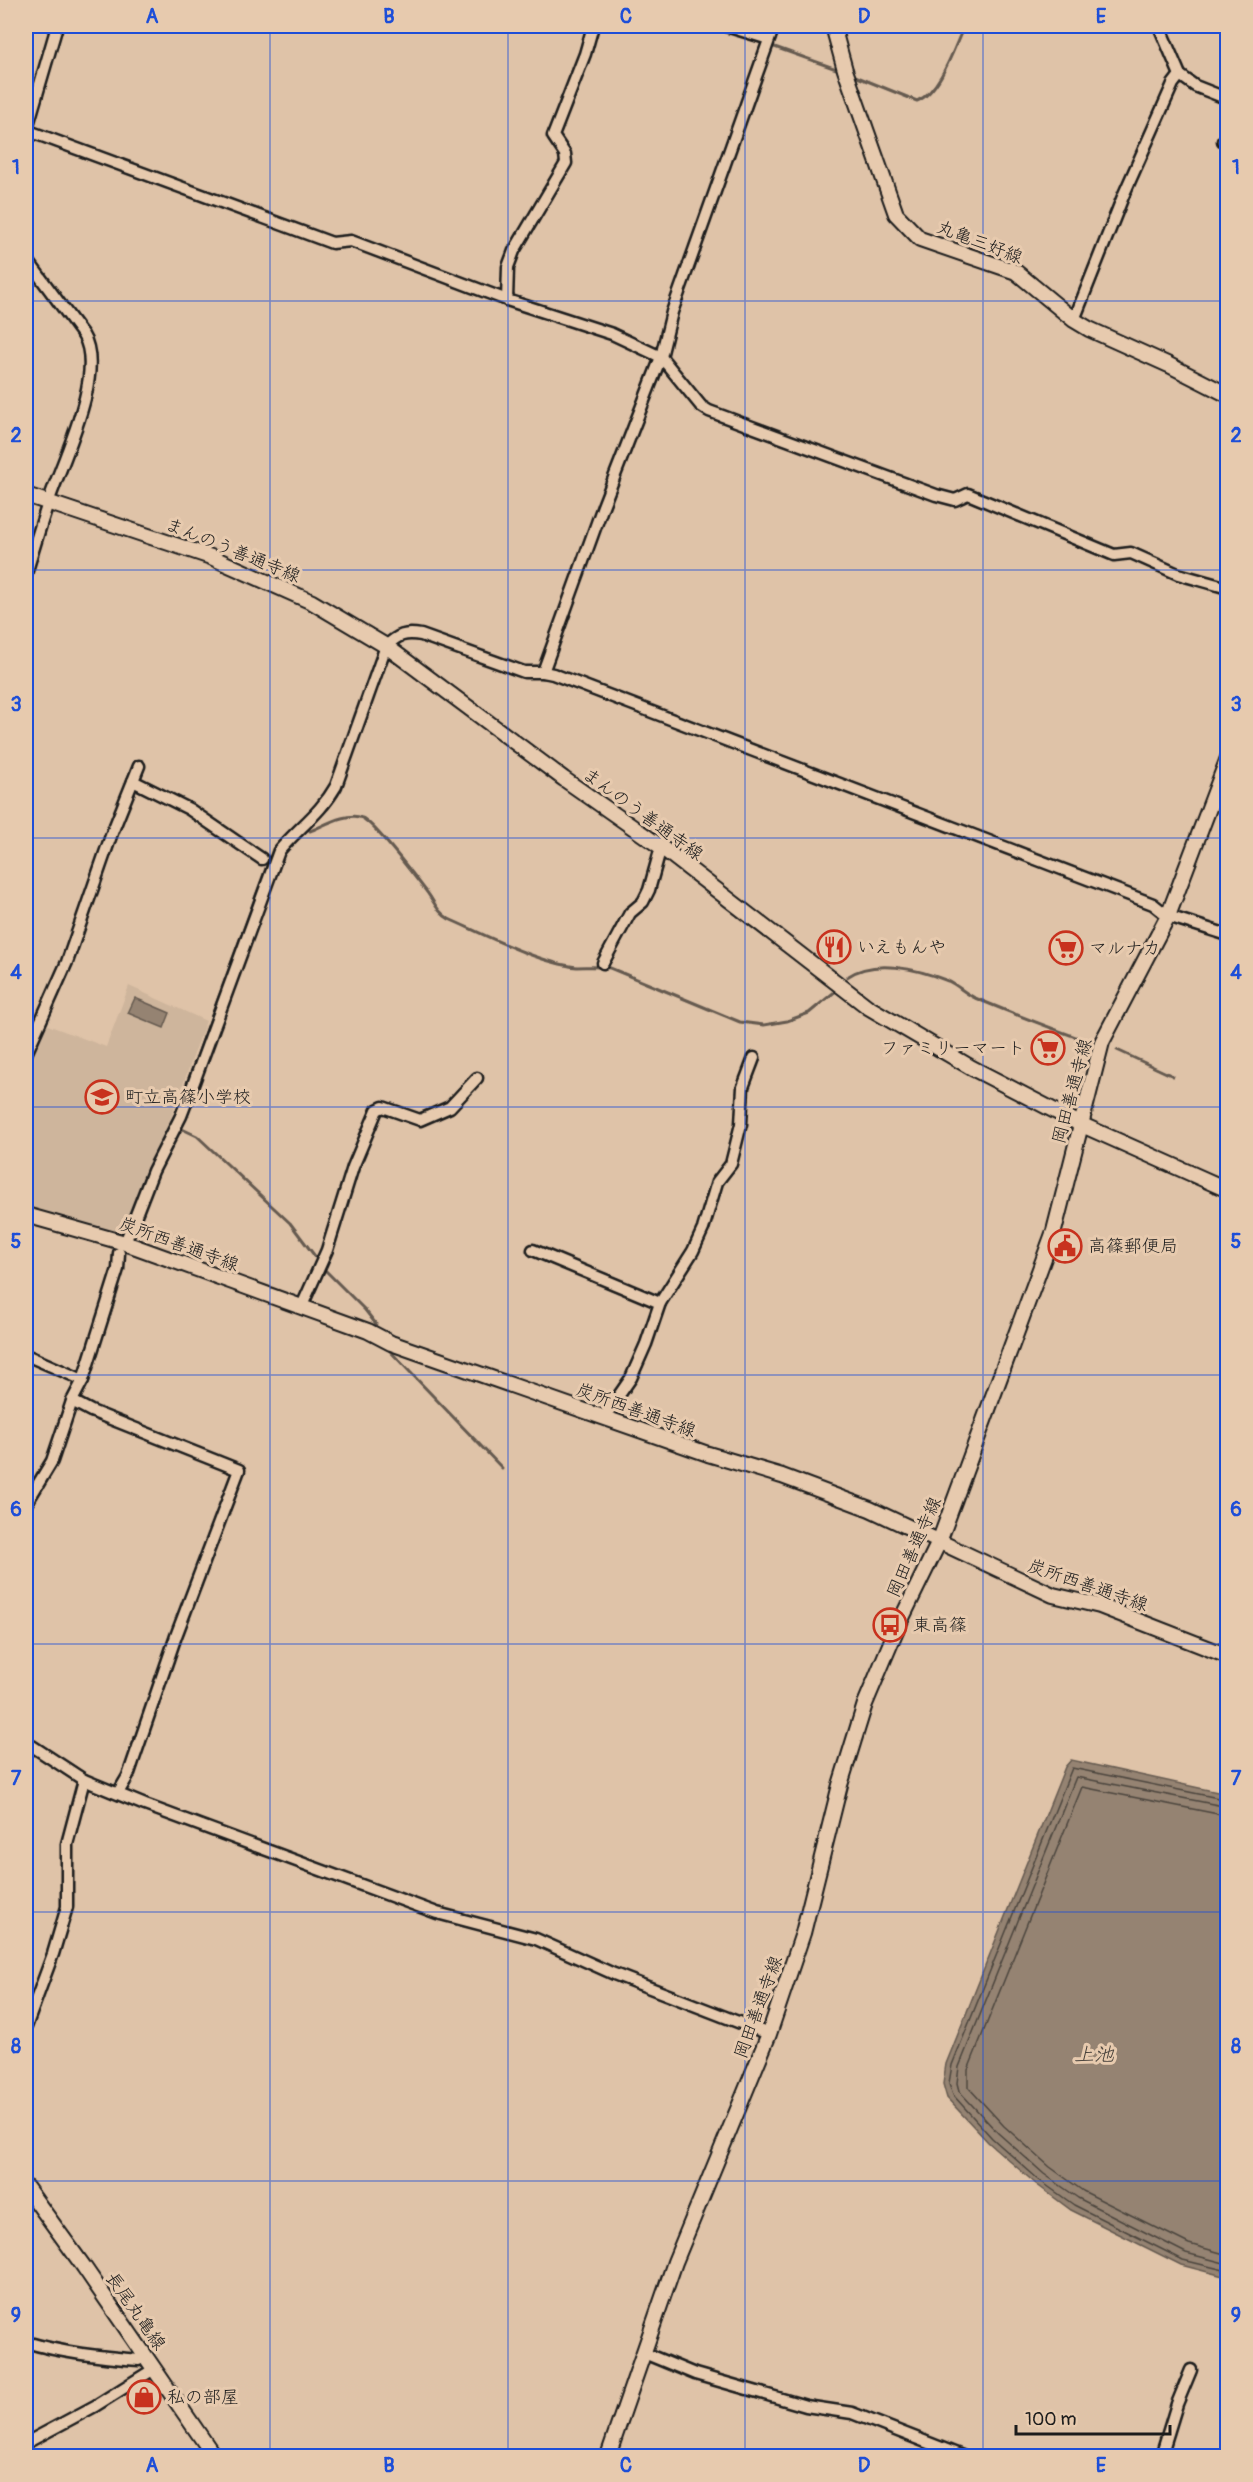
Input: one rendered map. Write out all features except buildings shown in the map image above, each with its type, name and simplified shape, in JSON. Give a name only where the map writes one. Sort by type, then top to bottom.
[{"type":"main road","name":"丸亀三好線","points":[[833,26],[845,70],[896,214],[920,239],[1016,272],[1074,320],[1227,395]]},
{"type":"main road","name":"まんのう善通寺線","points":[[26,495],[211,557],[312,602],[386,646],[564,779],[661,847],[868,1007],[972,1068],[1080,1124],[1227,1190]]},
{"type":"main road","name":"岡田善通寺線","points":[[608,2457],[675,2262],[769,2034],[803,1933],[840,1785],[866,1704],[897,1628],[939,1542],[1054,1231],[1102,1042],[1168,916],[1227,758]]},
{"type":"main road","name":"炭所西善通寺線","points":[[26,1215],[368,1331],[391,1343],[708,1454],[782,1476],[870,1509],[1053,1595],[1100,1606],[1227,1656]]},
{"type":"main road","name":"長尾丸亀線","points":[[26,2187],[214,2457]]},
{"type":"street","points":[[57,26],[26,131],[332,243],[351,241],[507,300],[612,334],[661,357],[701,406],[709,411],[936,495],[955,500],[968,494],[1114,555],[1131,553],[1178,574],[1227,588]]},
{"type":"street","points":[[507,300],[508,267],[514,251],[566,163],[565,154],[553,136],[585,54],[593,26]]},
{"type":"street","points":[[726,26],[769,39]]},
{"type":"street","points":[[543,672],[603,506],[661,357],[672,312],[774,26]]},
{"type":"street","points":[[1159,26],[1180,75],[1195,86],[1227,99]]},
{"type":"street","points":[[1074,320],[1133,173],[1173,84],[1180,75]]},
{"type":"street","points":[[26,258],[83,334],[89,344],[91,357],[87,387],[72,440],[48,502],[26,574]]},
{"type":"street","points":[[26,1504],[52,1461],[72,1401],[83,1380],[118,1269],[122,1248],[153,1171],[188,1099],[279,851],[290,837],[326,804],[336,786],[386,646],[397,635],[410,633],[524,672],[543,672],[1153,904],[1168,916],[1227,935]]},
{"type":"street","points":[[26,1054],[67,962],[112,833],[139,766]]},
{"type":"street","points":[[133,781],[189,809],[262,858]]},
{"type":"street","points":[[603,963],[630,913],[643,902],[661,847]]},
{"type":"street","points":[[604,1417],[631,1378],[660,1303],[693,1251],[703,1229],[717,1182],[731,1164],[741,1124],[744,1087],[754,1058]]},
{"type":"street","points":[[301,1308],[327,1250],[353,1167],[377,1110],[383,1107],[420,1120],[450,1107],[477,1078]]},
{"type":"street","points":[[533,1250],[660,1303]]},
{"type":"street","points":[[26,1355],[83,1380]]},
{"type":"street","points":[[72,1401],[91,1411],[239,1470],[176,1636],[128,1776],[118,1793]]},
{"type":"street","points":[[26,1742],[84,1780],[373,1891],[451,1917],[536,1939],[614,1974],[769,2034]]},
{"type":"street","points":[[26,2027],[67,1907],[67,1844],[84,1780]]},
{"type":"street","points":[[26,2342],[99,2357],[139,2360],[145,2355]]},
{"type":"street","points":[[644,2354],[695,2373],[796,2403],[852,2413],[959,2456]]},
{"type":"street","points":[[26,2443],[95,2406],[154,2369]]},
{"type":"street","points":[[1161,2457],[1177,2404],[1191,2370]]},
{"type":"shaded area","name":"町立高篠小学校","points":[[129,986],[206,1021],[170,1120],[120,1236],[26,1205],[26,1074],[31,1051],[45,1024],[106,1047]]},
{"type":"water","points":[[135,998],[170,1013],[164,1028],[128,1013]]},
{"type":"water","name":"上池","points":[[1071,1760],[1227,1794],[1227,2277],[1181,2265],[1071,2210],[1036,2184],[988,2142],[947,2098],[943,2084],[946,2064],[1065,1767]]},
{"type":"waterway","points":[[850,74],[917,101],[933,89],[951,57],[964,26]]},
{"type":"waterway","points":[[769,45],[842,71]]},
{"type":"waterway","points":[[310,831],[350,816],[362,818],[385,840],[439,910],[449,919],[512,948],[546,960],[577,967],[610,968],[740,1022],[764,1025],[787,1021],[809,1013],[837,990]]},
{"type":"waterway","points":[[174,1119],[273,849],[291,831]]},
{"type":"waterway","points":[[847,977],[870,968],[910,969],[948,981],[975,998],[1095,1044]]},
{"type":"waterway","points":[[1117,1050],[1173,1076]]},
{"type":"waterway","points":[[180,1128],[197,1136],[290,1223],[317,1259]]},
{"type":"waterway","points":[[326,1271],[376,1324]]},
{"type":"waterway","points":[[388,1349],[502,1468]]},
{"type":"place","name":"いえもんや","points":[[834,947]]},
{"type":"place","name":"マルナカ","points":[[1066,948]]},
{"type":"place","name":"ファミリーマート","points":[[1048,1048]]},
{"type":"place","name":"町立高篠小学校","points":[[102,1097]]},
{"type":"place","name":"高篠郵便局","points":[[1065,1246]]},
{"type":"place","name":"東高篠","points":[[890,1625]]},
{"type":"place","name":"私の部屋","points":[[144,2397]]}]
